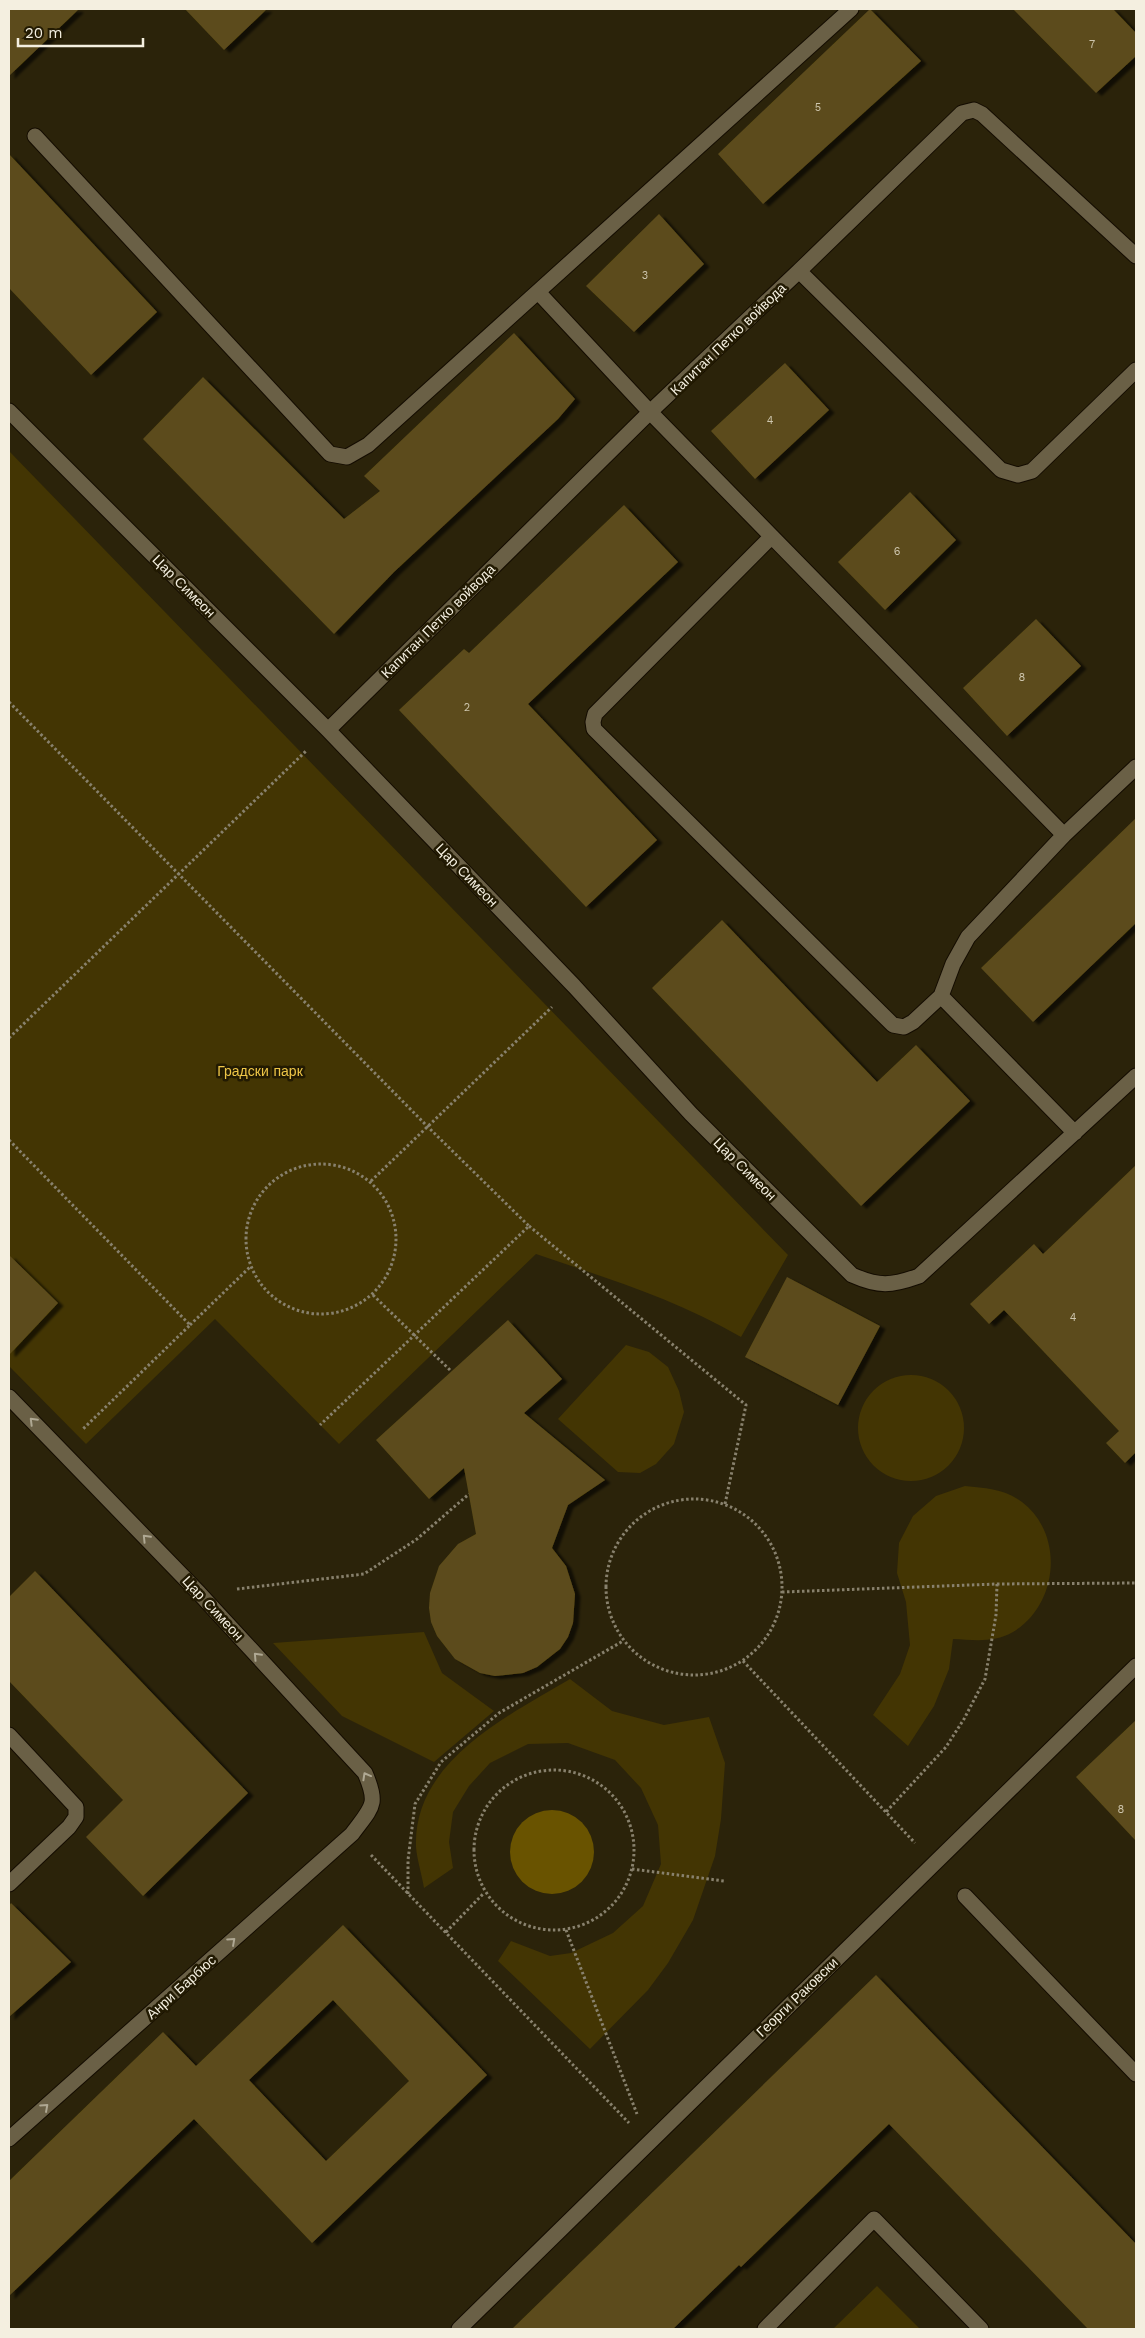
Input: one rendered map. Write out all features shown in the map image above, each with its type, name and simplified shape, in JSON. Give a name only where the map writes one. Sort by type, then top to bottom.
[{"type":"street","points":[[35,136],[330,454],[347,457],[368,445],[539,293],[851,9]]},
{"type":"street","name":"Капитан Петко войвода","points":[[328,730],[650,412],[962,113],[974,110],[982,114],[1136,256]]},
{"type":"street","points":[[799,271],[1001,470],[1018,475],[1032,471],[1136,370]]},
{"type":"street","points":[[539,293],[650,412],[771,537],[1064,834]]},
{"type":"street","name":"Цар Симеон","points":[[9,411],[328,730],[574,986],[691,1114],[852,1275],[871,1283],[893,1285],[918,1276],[1136,1076]]},
{"type":"street","points":[[771,537],[595,714],[592,722],[594,729],[893,1025],[904,1027],[914,1022],[941,996],[953,964],[968,937],[1064,834],[1136,768]]},
{"type":"street","points":[[941,996],[1075,1133]]},
{"type":"street","name":"Цар Симеон","points":[[9,1397],[199,1593],[365,1773],[374,1794],[370,1811],[352,1834]]},
{"type":"street","name":"Георги Раковски","points":[[459,2329],[1136,1666]]},
{"type":"street","points":[[9,1735],[76,1807],[76,1817],[9,1884]]},
{"type":"street","name":"Анри Барбюс","points":[[9,2139],[352,1834]]},
{"type":"street","points":[[965,1896],[1136,2074]]},
{"type":"street","points":[[765,2329],[874,2219],[981,2329]]},
{"type":"path","points":[[9,702],[428,1127],[529,1226],[746,1405],[725,1504]]},
{"type":"path","points":[[9,1038],[328,730]]},
{"type":"path","points":[[371,1181],[574,986]]},
{"type":"path","points":[[9,1140],[190,1325]]},
{"type":"path","points":[[317,1163],[346,1167],[371,1181],[390,1206],[396,1237],[392,1268],[373,1295],[348,1310],[319,1316],[290,1309],[266,1292],[250,1267],[245,1239],[251,1211],[266,1186],[290,1170],[317,1163]]},
{"type":"path","points":[[320,1425],[529,1226]]},
{"type":"path","points":[[62,1450],[250,1267]]},
{"type":"path","points":[[373,1295],[416,1334],[451,1371]]},
{"type":"path","points":[[199,1593],[364,1574],[417,1539],[469,1494]]},
{"type":"path","points":[[697,1498],[725,1504],[750,1518],[768,1539],[780,1565],[782,1592],[777,1619],[763,1642],[743,1660],[719,1672],[693,1676],[666,1672],[642,1659],[624,1641],[610,1615],[606,1588],[610,1559],[623,1534],[643,1514],[669,1502],[697,1498]]},
{"type":"path","points":[[782,1592],[997,1584],[1136,1583]]},
{"type":"path","points":[[886,1812],[946,1747],[964,1719],[985,1679],[996,1615],[997,1584]]},
{"type":"path","points":[[408,1894],[408,1860],[415,1804],[442,1762],[500,1713],[624,1641]]},
{"type":"path","points":[[743,1660],[934,1864]]},
{"type":"path","points":[[542,1770],[573,1772],[601,1784],[623,1808],[634,1838],[632,1869],[619,1898],[596,1920],[566,1930],[535,1929],[506,1916],[484,1893],[474,1863],[475,1831],[488,1803],[512,1781],[542,1770]]},
{"type":"path","points":[[352,1834],[648,2143]]},
{"type":"path","points":[[632,1869],[724,1881]]},
{"type":"path","points":[[446,1932],[484,1893]]},
{"type":"path","points":[[566,1930],[648,2143]]},
{"type":"green space","name":"Градски парк","points":[[9,451],[788,1255],[741,1337],[666,1300],[536,1254],[339,1444],[215,1319],[86,1444],[9,1366]]},
{"type":"green space","points":[[626,1345],[649,1352],[668,1367],[679,1391],[684,1412],[674,1444],[656,1464],[640,1473],[618,1472],[558,1419]]},
{"type":"green space","points":[[911,1375],[931,1379],[948,1391],[960,1408],[964,1428],[960,1448],[948,1465],[931,1477],[911,1481],[891,1477],[874,1465],[862,1448],[858,1428],[862,1408],[874,1391],[891,1379]]},
{"type":"green space","points":[[965,1486],[1009,1494],[1022,1502],[1036,1516],[1045,1532],[1050,1551],[1047,1588],[1039,1605],[1028,1620],[1013,1632],[991,1639],[953,1639],[949,1669],[934,1706],[908,1746],[873,1715],[900,1674],[910,1645],[906,1602],[897,1573],[899,1543],[913,1516],[936,1496]]},
{"type":"green space","points":[[424,1632],[442,1673],[494,1711],[434,1762],[342,1716],[273,1643]]},
{"type":"green space","points":[[570,1679],[612,1711],[664,1725],[709,1717],[725,1763],[721,1819],[715,1856],[693,1920],[668,1963],[648,1990],[590,2049],[498,1961],[511,1941],[550,1956],[571,1953],[613,1933],[643,1906],[661,1864],[658,1825],[641,1788],[615,1760],[568,1743],[528,1744],[490,1763],[469,1786],[453,1812],[449,1842],[453,1868],[424,1888],[416,1847],[419,1817],[430,1790],[447,1766],[493,1726]]},
{"type":"green space","points":[[877,2286],[920,2329],[833,2329]]},
{"type":"shaded area","points":[[544,1810],[560,1810],[576,1817],[587,1828],[594,1844],[591,1868],[582,1882],[576,1887],[560,1894],[544,1894],[528,1887],[517,1876],[510,1860],[510,1844],[517,1828],[528,1817]]},
{"type":"building","points":[[9,9],[77,9],[78,10],[9,76]]},
{"type":"building","points":[[185,9],[267,9],[224,50]]},
{"type":"building","points":[[870,9],[921,61],[763,204],[718,154]]},
{"type":"building","points":[[1013,9],[1113,9],[1136,33],[1136,56],[1096,93]]},
{"type":"building","points":[[9,154],[157,312],[91,375],[9,288]]},
{"type":"building","points":[[659,214],[704,264],[634,332],[586,286]]},
{"type":"building","points":[[514,333],[575,399],[558,419],[394,572],[334,634],[143,439],[203,377],[344,519],[380,491],[364,476]]},
{"type":"building","points":[[785,363],[829,410],[755,479],[711,431]]},
{"type":"building","points":[[910,492],[956,540],[885,610],[838,562]]},
{"type":"building","points":[[624,505],[678,562],[528,704],[657,840],[586,907],[399,710],[464,649],[469,653]]},
{"type":"building","points":[[1036,619],[1081,666],[1007,736],[963,688]]},
{"type":"building","points":[[1136,818],[1136,923],[1033,1022],[981,968]]},
{"type":"building","points":[[722,920],[877,1082],[916,1045],[970,1101],[861,1206],[652,988]]},
{"type":"building","points":[[1136,1165],[1136,1452],[1125,1463],[1106,1443],[1119,1431],[1004,1310],[989,1324],[970,1304],[1034,1244],[1043,1254]]},
{"type":"building","points":[[9,1255],[58,1303],[10,1354],[9,1353]]},
{"type":"building","points":[[787,1277],[880,1326],[838,1405],[745,1357]]},
{"type":"building","points":[[508,1320],[562,1379],[524,1413],[605,1480],[568,1505],[552,1548],[566,1566],[575,1594],[573,1623],[568,1637],[560,1649],[537,1667],[523,1673],[495,1676],[480,1673],[455,1659],[437,1636],[431,1622],[429,1608],[430,1593],[439,1566],[458,1544],[476,1534],[464,1468],[429,1499],[376,1440]]},
{"type":"building","points":[[35,1571],[248,1793],[143,1896],[86,1837],[123,1800],[9,1681],[9,1597]]},
{"type":"building","points":[[1136,1720],[1136,1841],[1076,1777]]},
{"type":"building","points":[[11,1903],[71,1962],[9,2017],[9,1906]]},
{"type":"building","points":[[343,1925],[487,2075],[312,2243],[194,2119],[9,2296],[9,2181],[163,2032],[196,2066]],"holes":[[[333,2000],[409,2081],[326,2161],[249,2080]]]},
{"type":"building","points":[[876,1975],[1136,2244],[1136,2329],[1088,2329],[889,2124],[741,2267],[739,2265],[673,2329],[512,2329]]}]
